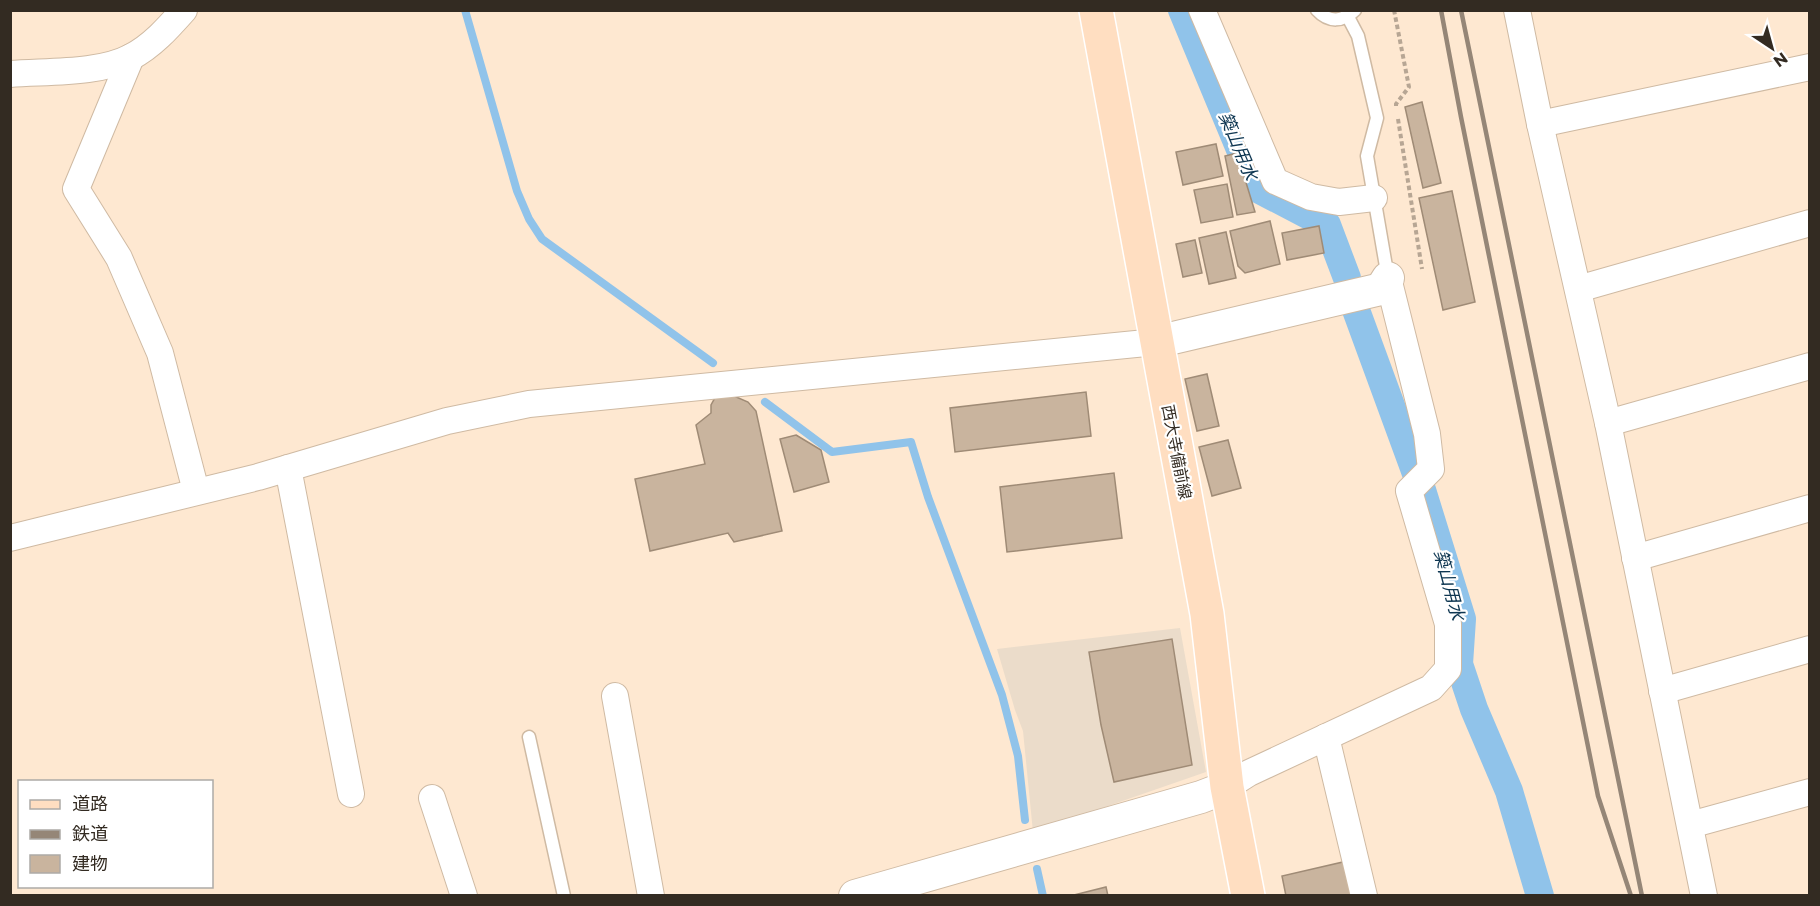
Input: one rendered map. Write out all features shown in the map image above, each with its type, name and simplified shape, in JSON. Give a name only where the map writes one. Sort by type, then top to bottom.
[{"type":"main road","name":"西大寺備前線","points":[[1096,10],[1207,614],[1227,787],[1248,896]]},
{"type":"street","points":[[10,74],[95,69],[131,57],[162,35],[184,10]]},
{"type":"street","points":[[1202,10],[1275,181],[1311,197],[1339,202],[1374,198]]},
{"type":"street","points":[[1517,10],[1540,124],[1608,423],[1704,896]]},
{"type":"street","points":[[131,57],[76,189],[119,258],[160,353],[196,491]]},
{"type":"street","points":[[1540,124],[1809,67]]},
{"type":"street","points":[[1578,289],[1809,223]]},
{"type":"street","points":[[10,538],[288,468],[447,421],[529,404],[1156,342],[1381,289],[1388,278]]},
{"type":"street","points":[[855,896],[1179,803],[1227,787],[1249,773],[1431,688],[1448,669],[1448,624],[1408,491],[1431,469],[1427,434],[1388,278]]},
{"type":"street","points":[[1608,423],[1809,366]]},
{"type":"street","points":[[288,468],[351,794]]},
{"type":"street","points":[[1635,558],[1809,508]]},
{"type":"street","points":[[1662,691],[1809,649]]},
{"type":"street","points":[[615,696],[651,896]]},
{"type":"street","points":[[1326,737],[1364,896]]},
{"type":"street","points":[[1690,825],[1809,792]]},
{"type":"street","points":[[432,798],[464,896]]},
{"type":"lane","points":[[1317,10],[1324,17],[1332,20],[1341,20],[1352,14],[1358,36],[1377,118],[1367,156],[1388,278]]},
{"type":"lane","points":[[529,737],[564,896]]},
{"type":"path","points":[[1394,10],[1409,87],[1396,104],[1422,268]]},
{"type":"shaded area","points":[[1180,628],[1206,772],[1033,832],[1023,731],[997,649]]},
{"type":"building","points":[[1422,102],[1441,183],[1423,188],[1405,107]]},
{"type":"building","points":[[1216,144],[1223,176],[1183,185],[1176,152]]},
{"type":"building","points":[[1237,153],[1255,212],[1237,215],[1225,156]]},
{"type":"building","points":[[1227,184],[1233,217],[1201,223],[1194,190]]},
{"type":"building","points":[[1452,191],[1475,302],[1443,310],[1419,198]]},
{"type":"building","points":[[1270,221],[1280,264],[1245,273],[1238,266],[1230,231]]},
{"type":"building","points":[[1319,226],[1324,253],[1287,260],[1282,233]]},
{"type":"building","points":[[1226,232],[1236,278],[1209,284],[1199,238]]},
{"type":"building","points":[[1195,240],[1202,273],[1183,277],[1176,244]]},
{"type":"building","points":[[1207,374],[1219,426],[1197,431],[1185,379]]},
{"type":"building","points":[[1086,392],[1091,436],[955,452],[950,408]]},
{"type":"building","points":[[727,393],[748,402],[756,411],[782,531],[734,542],[728,533],[650,551],[635,479],[705,464],[696,425],[711,413],[711,405],[716,396]]},
{"type":"building","points":[[796,435],[821,450],[829,482],[794,492],[780,439]]},
{"type":"building","points":[[1228,440],[1241,488],[1212,496],[1199,447]]},
{"type":"building","points":[[1114,473],[1122,538],[1007,552],[1000,487]]},
{"type":"building","points":[[1172,639],[1192,765],[1114,782],[1101,725],[1089,652]]},
{"type":"building","points":[[1343,862],[1351,896],[1286,896],[1282,876]]},
{"type":"building","points":[[1106,887],[1108,896],[1070,896]]},
{"type":"waterway","points":[[465,10],[517,191],[529,219],[542,239],[713,363]]},
{"type":"waterway","name":"築山用水","points":[[1182,10],[1256,188],[1327,225],[1347,278]]},
{"type":"waterway","name":"築山用水","points":[[1356,310],[1422,490],[1462,619],[1459,664],[1474,709],[1509,791],[1540,896]]},
{"type":"waterway","points":[[765,402],[832,452],[911,442],[928,497],[1002,695],[1018,756],[1025,820]]},
{"type":"waterway","points":[[1037,869],[1043,896]]},
{"type":"railway","points":[[1441,10],[1598,796],[1631,896]]},
{"type":"railway","points":[[1461,10],[1642,896]]}]
